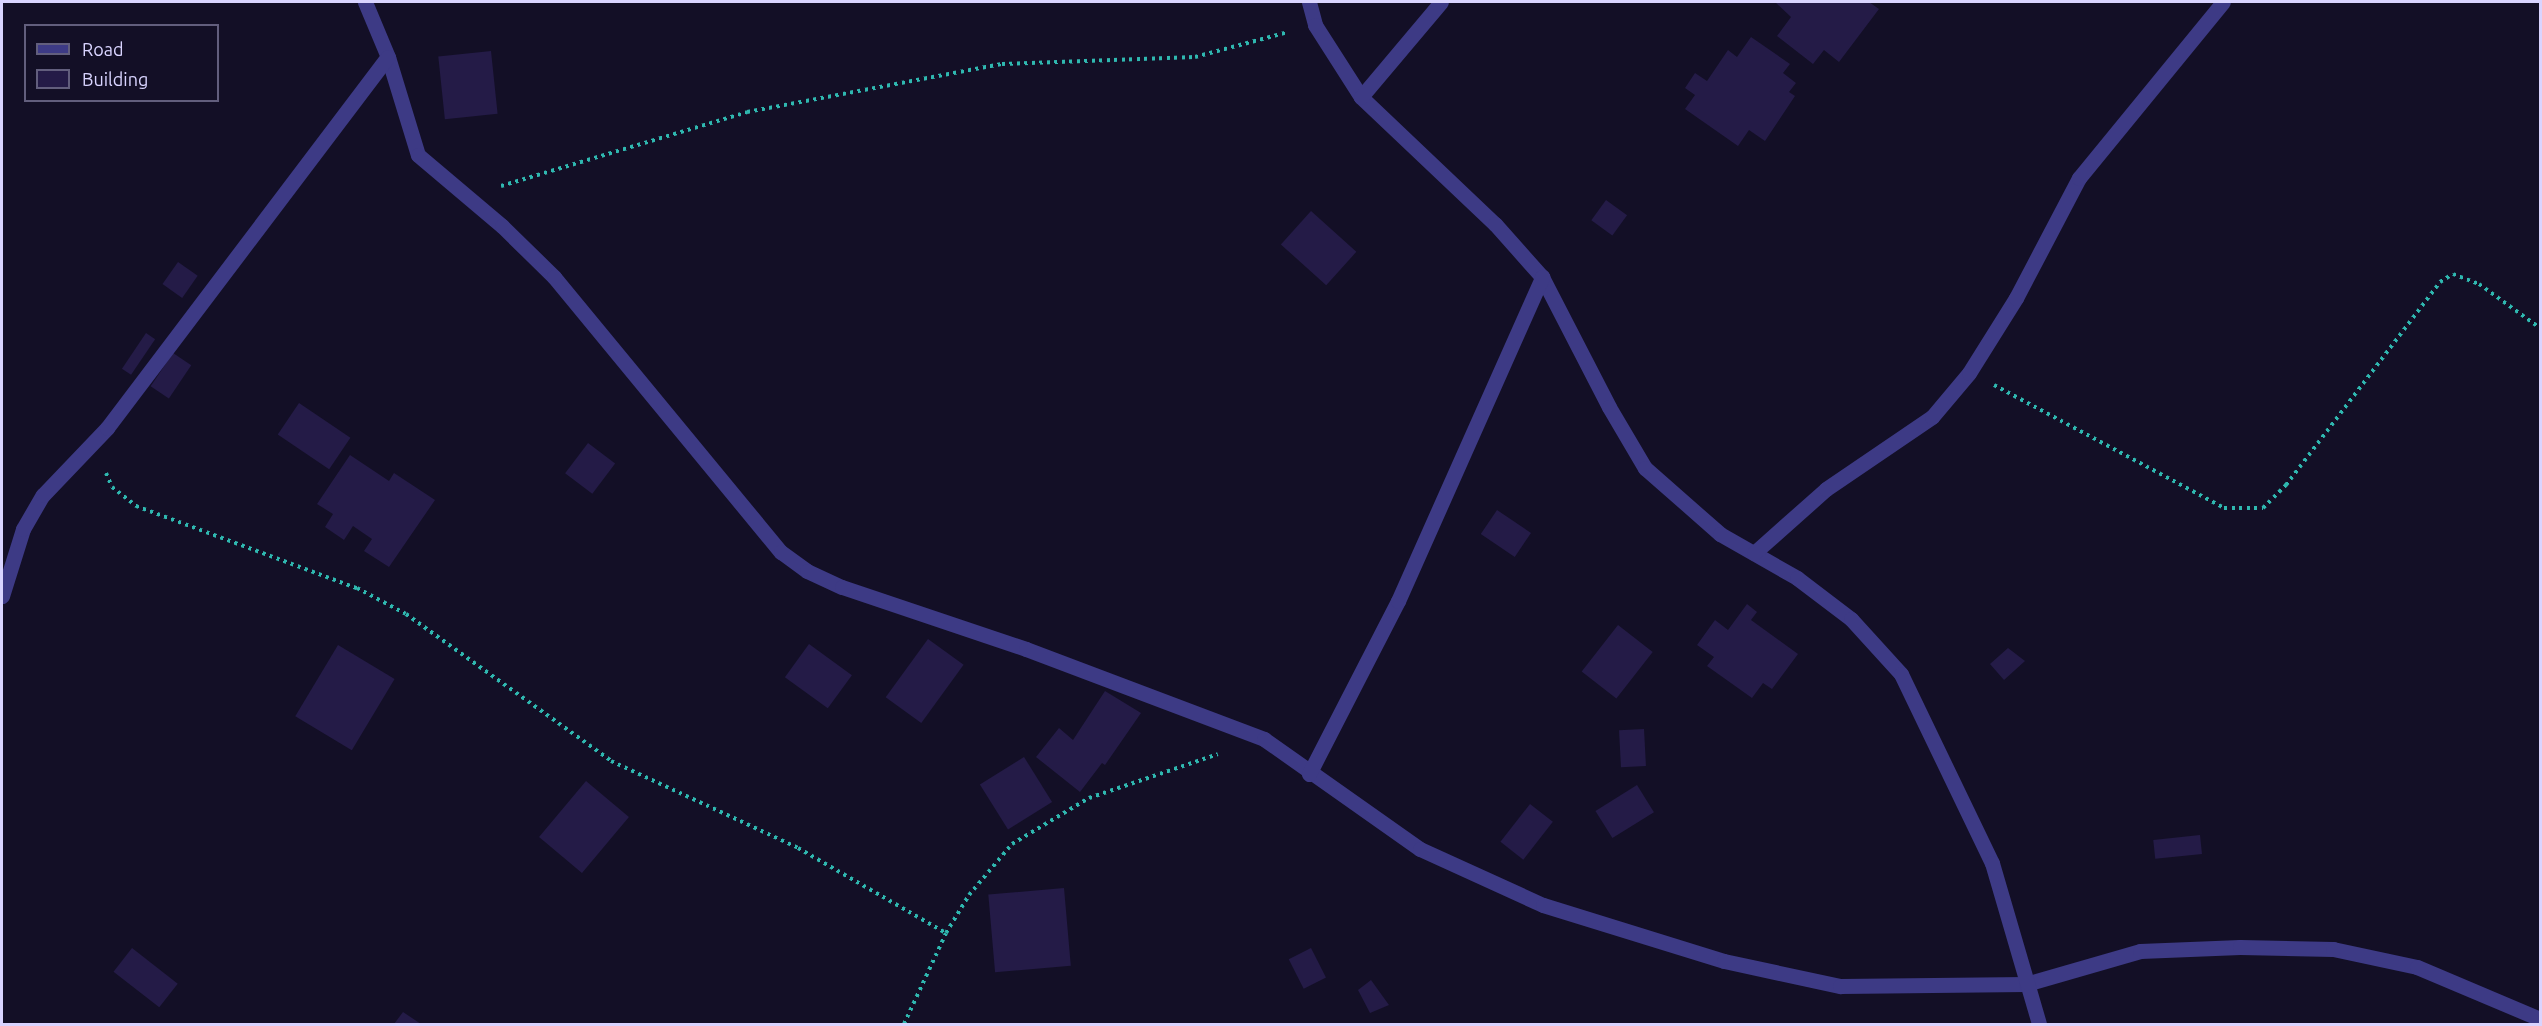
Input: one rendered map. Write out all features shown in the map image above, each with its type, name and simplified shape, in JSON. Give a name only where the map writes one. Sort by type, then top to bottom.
[{"type":"street","points":[[365,2],[388,57],[418,155],[554,277],[781,552],[807,571],[842,587],[1026,649],[1264,738],[1309,774],[1420,849],[1543,905],[1724,961],[1840,986],[2026,984],[2140,951],[2240,947],[2333,949],[2417,967],[2541,1019]]},
{"type":"street","points":[[1309,2],[1315,25],[1361,97],[1495,224],[1542,277],[1609,407],[1645,468],[1692,512],[1797,578],[1851,619],[1900,675],[1992,862],[2039,1024]]},
{"type":"street","points":[[1361,97],[1441,2]]},
{"type":"street","points":[[1754,553],[1826,489],[1932,417],[1969,373],[2016,298],[2079,178],[2223,2]]},
{"type":"street","points":[[2,596],[4,577],[23,529],[43,495],[107,428],[388,57]]},
{"type":"street","points":[[1309,774],[1398,601],[1542,277]]},
{"type":"path","points":[[466,197],[747,112],[1002,64],[1195,57],[1315,25]]},
{"type":"path","points":[[1969,373],[2076,426],[2224,508],[2263,508],[2286,485],[2440,282],[2453,274],[2479,284],[2541,328]]},
{"type":"path","points":[[107,428],[106,473],[112,487],[136,506],[357,588],[406,614],[611,761],[798,848],[946,933]]},
{"type":"path","points":[[904,1024],[946,933],[969,895],[1012,844],[1089,798],[1264,738]]},
{"type":"building","points":[[1775,2],[1869,2],[1879,9],[1839,62],[1824,50],[1813,64],[1777,36],[1791,17]]},
{"type":"building","points":[[1751,37],[1790,64],[1783,73],[1796,83],[1789,92],[1795,96],[1765,141],[1749,130],[1738,146],[1685,109],[1695,95],[1685,88],[1695,73],[1707,81],[1728,50],[1737,57]]},
{"type":"building","points":[[491,51],[498,114],[445,119],[438,57]]},
{"type":"building","points":[[1606,200],[1627,215],[1612,236],[1591,220]]},
{"type":"building","points":[[1311,211],[1356,252],[1326,285],[1281,244]]},
{"type":"building","points":[[178,262],[198,276],[182,298],[163,284]]},
{"type":"building","points":[[146,333],[155,339],[131,375],[122,369]]},
{"type":"building","points":[[173,353],[191,365],[169,398],[151,386]]},
{"type":"building","points":[[299,403],[350,438],[329,469],[278,435]]},
{"type":"building","points":[[588,443],[615,463],[592,494],[565,473]]},
{"type":"building","points":[[350,455],[389,481],[394,473],[435,500],[389,567],[364,551],[372,539],[353,526],[344,540],[325,527],[333,514],[317,504]]},
{"type":"building","points":[[1497,510],[1531,533],[1515,557],[1481,534]]},
{"type":"building","points":[[1747,604],[1757,612],[1751,620],[1798,654],[1772,689],[1763,683],[1752,698],[1707,666],[1714,657],[1697,645],[1715,620],[1728,630]]},
{"type":"building","points":[[1618,625],[1653,652],[1616,699],[1582,671]]},
{"type":"building","points":[[928,639],[964,665],[921,723],[886,697]]},
{"type":"building","points":[[809,644],[852,675],[828,708],[785,677]]},
{"type":"building","points":[[338,645],[395,679],[352,750],[295,716]]},
{"type":"building","points":[[2008,648],[2025,661],[2004,680],[1990,664]]},
{"type":"building","points":[[1105,691],[1141,713],[1105,765],[1102,763],[1080,792],[1036,757],[1059,728],[1073,740]]},
{"type":"building","points":[[1644,729],[1646,766],[1621,767],[1619,730]]},
{"type":"building","points":[[1024,757],[1052,802],[1008,830],[980,785]]},
{"type":"building","points":[[586,781],[629,817],[582,873],[539,837]]},
{"type":"building","points":[[1637,785],[1654,812],[1612,838],[1595,811]]},
{"type":"building","points":[[1530,804],[1553,822],[1523,860],[1500,842]]},
{"type":"building","points":[[2200,835],[2202,854],[2155,859],[2153,840]]},
{"type":"building","points":[[1064,888],[1071,966],[995,972],[988,895]]},
{"type":"building","points":[[132,948],[178,984],[159,1007],[114,972]]},
{"type":"building","points":[[1311,948],[1326,977],[1304,989],[1289,959]]},
{"type":"building","points":[[1371,980],[1389,1005],[1370,1013],[1358,990]]},
{"type":"building","points":[[403,1012],[421,1024],[394,1024]]}]
